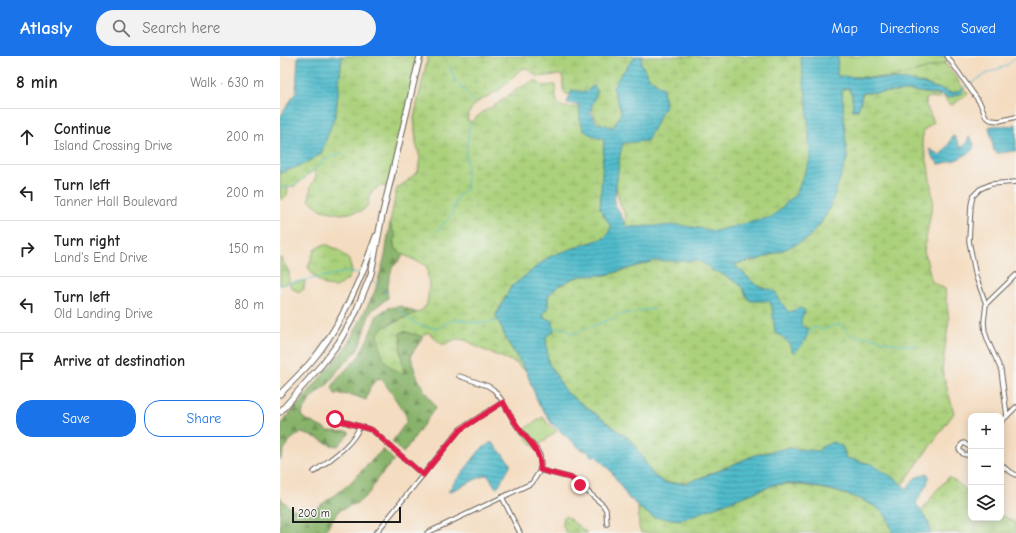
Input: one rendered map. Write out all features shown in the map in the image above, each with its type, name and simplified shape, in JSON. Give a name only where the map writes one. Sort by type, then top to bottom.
[{"type":"main road","points":[[280,412],[323,363],[339,342],[355,314],[371,274],[382,216],[420,56]]},
{"type":"main road","points":[[280,394],[310,362],[332,331],[351,298],[366,263],[382,216]]},
{"type":"street","points":[[947,56],[980,103],[986,117],[991,120],[999,121],[1016,117]]},
{"type":"street","points":[[1007,416],[1001,370],[985,332],[984,322],[986,304],[976,277],[969,241],[973,196],[980,189],[991,184],[1016,182]]},
{"type":"street","points":[[986,304],[1016,276]]},
{"type":"street","points":[[427,533],[532,483],[540,470],[540,456],[537,450],[516,425],[503,402],[494,390],[488,386],[459,376]]},
{"type":"street","points":[[377,533],[460,430],[503,402]]},
{"type":"street","points":[[1004,419],[1016,407]]},
{"type":"street","points":[[335,419],[372,430],[423,475]]},
{"type":"street","points":[[314,472],[351,441],[356,435],[360,426]]},
{"type":"street","points":[[968,446],[964,443],[959,449],[964,454],[968,454]]},
{"type":"street","points":[[1004,467],[1016,475]]},
{"type":"street","points":[[540,470],[571,478],[580,485],[603,505],[606,510],[607,524]]},
{"type":"street","points":[[502,497],[520,533]]},
{"type":"green space","points":[[342,56],[422,56],[399,149],[392,187],[380,186],[370,193],[368,205],[362,211],[342,214],[322,210],[309,200],[311,186],[316,176],[314,170],[295,186],[288,187],[287,195],[282,200],[280,198],[280,173],[290,168],[339,84]]},
{"type":"green space","points":[[428,56],[810,56],[813,176],[772,234],[624,229],[626,216],[619,200],[615,182],[616,127],[609,127],[599,122],[593,113],[587,95],[566,94],[563,90],[563,77],[560,75],[540,76],[528,69],[521,69],[498,91],[476,103],[472,107],[467,120],[471,122],[483,112],[519,88],[534,81],[538,82],[542,86],[556,85],[556,98],[559,105],[562,107],[580,106],[608,138],[600,208],[611,227],[608,234],[604,238],[511,287],[496,315],[507,341],[526,371],[514,362],[481,349],[466,340],[456,339],[443,345],[427,332],[423,337],[404,331],[399,334],[401,338],[400,348],[404,373],[391,367],[387,363],[380,347],[378,334],[382,328],[421,311],[427,304],[429,289],[427,266],[404,255],[394,247],[395,236],[390,222],[397,188],[418,171],[420,158],[416,143],[414,118]]},
{"type":"green space","points":[[838,56],[949,56],[945,63],[888,78],[836,76]]},
{"type":"green space","points":[[945,63],[968,94],[952,105],[949,104],[943,96],[949,98],[952,93],[925,84],[888,78],[919,71]]},
{"type":"green space","points":[[844,88],[849,88],[852,95],[853,110],[861,101],[862,93],[911,91],[939,95],[940,99],[930,97],[926,99],[926,106],[934,122],[924,130],[922,141],[928,165],[933,201],[924,250],[932,282],[945,289],[949,320],[942,370],[954,413],[902,485],[871,464],[846,458],[842,446],[819,451],[787,448],[755,455],[686,483],[665,483],[653,475],[633,442],[566,392],[548,362],[543,318],[544,312],[548,308],[548,296],[558,286],[574,278],[582,276],[606,275],[655,261],[701,258],[734,264],[757,260],[781,251],[821,223],[830,205],[847,158],[842,91]]},
{"type":"green space","points":[[390,222],[395,236],[394,247],[404,255],[392,268],[387,288],[388,298],[372,310],[368,318],[363,337],[356,352],[338,370],[329,383],[311,398],[302,413],[303,418],[329,431],[349,432],[349,434],[338,446],[331,445],[315,437],[301,433],[289,442],[283,452],[280,462],[280,425],[349,343],[375,291],[385,256]]},
{"type":"green space","points":[[325,244],[339,250],[349,260],[352,272],[347,280],[336,287],[327,286],[319,282],[308,267],[315,249]]},
{"type":"green space","points":[[280,257],[289,272],[289,283],[280,285]]},
{"type":"green space","points":[[305,281],[304,289],[298,292],[292,288],[289,283]]},
{"type":"green space","points":[[401,306],[417,313],[391,323],[404,373],[400,348],[401,339],[398,334],[404,331],[423,337],[411,355],[412,363],[420,383],[436,407],[403,453],[392,442],[407,421],[406,415],[382,379],[377,379],[370,387],[366,400],[353,395],[335,394],[332,387],[338,378],[359,356],[377,315],[388,308]]},
{"type":"green space","points":[[543,417],[547,423],[557,431],[535,448],[521,431]]},
{"type":"green space","points":[[383,449],[394,460],[377,479],[370,492],[359,502],[340,510],[323,533],[280,533],[280,496],[292,509],[305,511],[315,509],[347,486]]},
{"type":"green space","points":[[949,477],[968,491],[968,521],[1004,521],[1004,517],[1016,523],[1016,533],[930,533],[929,524],[921,512],[936,491]]},
{"type":"green space","points":[[786,484],[810,486],[839,492],[867,502],[886,516],[893,533],[641,533],[639,527],[638,507],[653,517],[758,491],[774,485]]},
{"type":"green space","points":[[566,516],[587,533],[566,533],[563,526],[563,517]]},
{"type":"water","points":[[298,56],[342,56],[336,113],[321,154],[302,165],[280,173],[280,117],[296,92]]},
{"type":"water","points":[[636,56],[642,56],[641,63],[649,78],[663,88],[665,106],[647,141],[623,143],[614,202],[627,227],[680,225],[715,231],[772,217],[796,194],[810,160],[807,103],[800,56],[838,56],[837,76],[907,80],[952,93],[962,89],[962,93],[949,98],[941,95],[911,91],[862,93],[858,110],[853,110],[852,95],[849,88],[844,88],[842,91],[847,158],[831,205],[821,223],[807,239],[757,260],[734,264],[755,284],[766,289],[771,289],[775,292],[788,312],[801,308],[805,311],[801,324],[809,329],[804,342],[794,353],[786,340],[775,333],[772,307],[769,301],[750,301],[742,287],[736,282],[718,272],[712,271],[709,267],[699,261],[655,261],[606,275],[582,276],[574,278],[558,286],[548,296],[548,308],[544,312],[543,317],[553,321],[554,331],[546,337],[548,362],[566,392],[633,442],[653,475],[665,483],[686,483],[755,455],[787,448],[819,451],[821,447],[833,442],[842,446],[846,458],[871,464],[897,480],[907,489],[915,478],[927,473],[929,477],[927,484],[916,503],[929,524],[930,533],[893,533],[886,516],[870,503],[832,490],[795,484],[774,485],[681,520],[653,517],[629,499],[610,470],[596,456],[592,456],[587,451],[582,450],[551,423],[539,405],[526,371],[507,341],[496,315],[511,287],[550,256],[604,238],[608,234],[611,227],[600,208],[604,139],[595,137],[583,130],[580,119],[579,105],[567,103],[572,90],[586,92],[594,85],[597,92],[590,111],[597,123],[614,127],[621,112],[613,87],[621,74]]},
{"type":"water","points":[[1016,124],[1016,151],[998,153],[994,151],[989,127],[1012,126]]},
{"type":"water","points":[[952,136],[955,137],[961,148],[967,143],[969,137],[973,142],[973,147],[970,152],[958,159],[939,164],[933,158],[929,149],[940,155],[946,149]]},
{"type":"water","points":[[490,443],[493,443],[510,463],[510,467],[497,488],[489,476],[485,475],[449,492],[448,491],[480,450]]},
{"type":"waterway","points":[[962,89],[988,73],[1006,66],[1016,58]]},
{"type":"waterway","points":[[450,66],[453,77],[476,104]]},
{"type":"waterway","points":[[437,231],[451,216],[457,197],[466,189],[466,152],[470,122]]},
{"type":"waterway","points":[[280,188],[295,186],[325,160],[343,152]]},
{"type":"waterway","points":[[280,285],[347,272],[360,273]]},
{"type":"waterway","points":[[372,280],[388,295]]},
{"type":"waterway","points":[[399,309],[416,324],[437,329],[444,324],[455,320],[463,320],[474,323],[499,321]]},
{"type":"waterway","points":[[553,327],[566,329],[572,334],[613,318],[617,315],[650,309],[655,310]]},
{"type":"waterway","points":[[808,336],[814,327],[821,330],[839,324],[853,337],[872,337],[890,343],[918,346]]},
{"type":"route","points":[[335,419],[372,430],[423,475],[460,430],[467,424],[503,402],[516,425],[537,450],[540,456],[540,470],[571,478],[580,485]]}]
